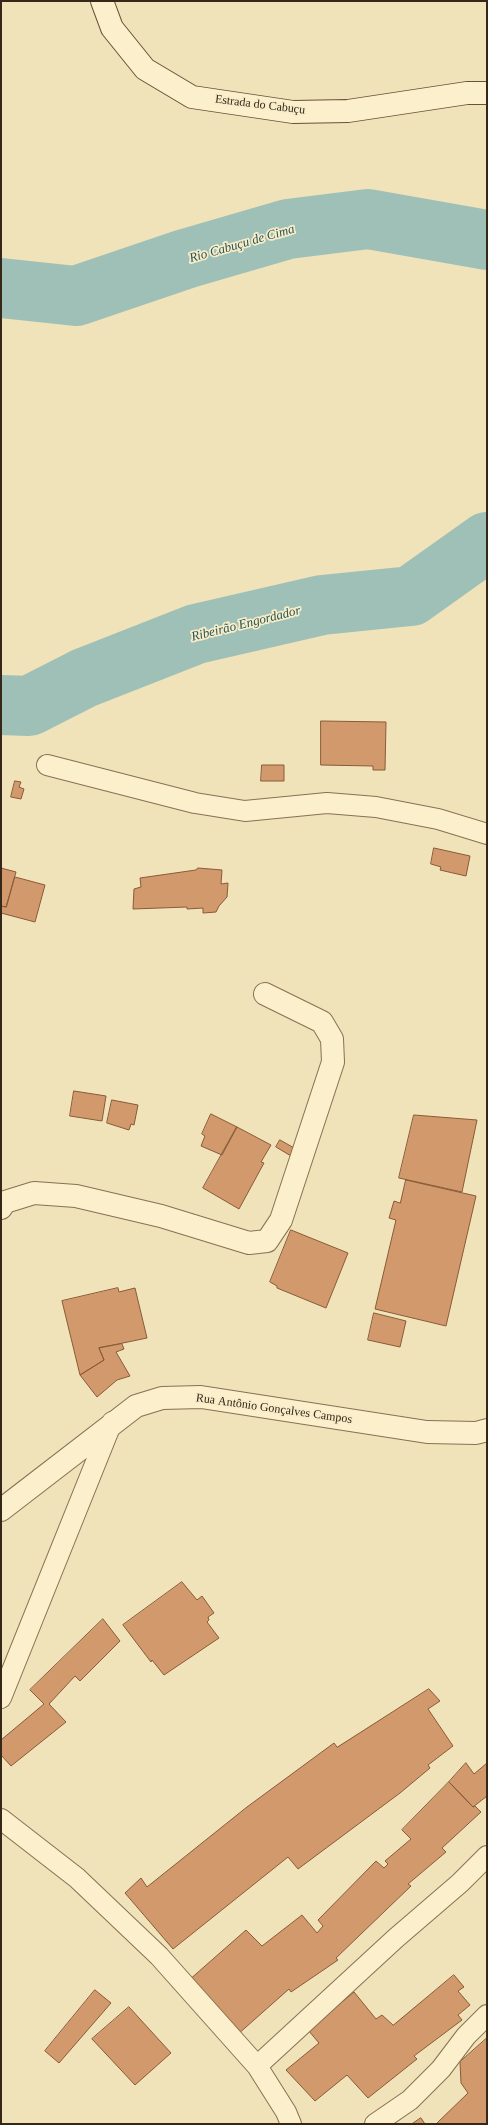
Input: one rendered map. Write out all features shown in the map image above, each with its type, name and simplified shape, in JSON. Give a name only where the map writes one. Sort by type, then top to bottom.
[{"type":"street","name":"Estrada do Cabuçu","points":[[102,1],[112,28],[144,69],[192,97],[294,112],[348,110],[467,93],[487,93]]},
{"type":"street","points":[[1,1208],[5,1202],[34,1193],[76,1196],[161,1216],[249,1243],[267,1241],[281,1220],[333,1062],[332,1040],[322,1022],[265,994]]},
{"type":"street","name":"Rua Antônio Gonçalves Campos","points":[[1,1510],[112,1422],[136,1406],[162,1398],[201,1397],[428,1432],[476,1433],[487,1430]]},
{"type":"lane","points":[[47,765],[195,803],[245,811],[326,803],[376,807],[438,819],[487,834]]},
{"type":"lane","points":[[1,1698],[112,1422]]},
{"type":"lane","points":[[1,1819],[77,1878],[159,1956],[257,2066],[286,2112],[291,2124]]},
{"type":"lane","points":[[257,2066],[396,1938],[460,1883],[487,1856]]},
{"type":"lane","points":[[375,2124],[410,2100],[426,2085],[441,2069],[466,2036],[487,2015]]},
{"type":"building","points":[[321,721],[386,722],[385,770],[373,770],[373,766],[321,765]]},
{"type":"building","points":[[262,765],[284,765],[284,781],[261,781]]},
{"type":"building","points":[[15,781],[21,782],[19,787],[24,789],[21,799],[11,797]]},
{"type":"building","points":[[434,848],[470,856],[466,876],[440,870],[441,867],[431,864]]},
{"type":"building","points":[[1,868],[16,872],[6,907],[1,906]]},
{"type":"building","points":[[198,868],[222,870],[221,884],[228,883],[227,897],[216,912],[203,913],[203,908],[187,909],[187,907],[133,909],[134,889],[141,887],[140,878],[196,870]]},
{"type":"building","points":[[15,877],[45,885],[35,922],[1,913],[1,906],[6,907]]},
{"type":"building","points":[[74,1091],[106,1096],[102,1121],[70,1116]]},
{"type":"building","points":[[112,1100],[138,1105],[134,1125],[131,1124],[129,1130],[107,1123]]},
{"type":"building","points":[[211,1114],[237,1127],[222,1155],[201,1146],[205,1136],[202,1134]]},
{"type":"building","points":[[414,1115],[477,1120],[462,1192],[399,1178]]},
{"type":"building","points":[[237,1127],[271,1145],[261,1162],[264,1163],[239,1209],[203,1188]]},
{"type":"building","points":[[280,1140],[296,1149],[291,1156],[276,1147]]},
{"type":"building","points":[[406,1180],[476,1196],[446,1326],[375,1309],[396,1220],[389,1218],[394,1201],[400,1203]]},
{"type":"building","points":[[291,1230],[348,1253],[326,1308],[277,1288],[277,1286],[270,1282]]},
{"type":"building","points":[[118,1288],[119,1292],[135,1288],[147,1338],[99,1348],[104,1360],[80,1375],[62,1301]]},
{"type":"building","points":[[374,1313],[406,1321],[400,1347],[368,1340]]},
{"type":"building","points":[[122,1344],[124,1349],[116,1352],[130,1376],[117,1380],[97,1397],[80,1375],[104,1360],[99,1348]]},
{"type":"building","points":[[182,1582],[197,1600],[202,1596],[214,1613],[208,1617],[209,1620],[207,1622],[219,1638],[164,1675],[152,1660],[151,1662],[123,1625]]},
{"type":"building","points":[[103,1619],[120,1641],[80,1681],[75,1676],[49,1704],[66,1722],[11,1766],[1,1755],[1,1740],[44,1704],[30,1690]]},
{"type":"building","points":[[429,1689],[440,1701],[428,1709],[453,1746],[428,1765],[430,1768],[400,1793],[298,1869],[288,1857],[173,1949],[125,1893],[141,1878],[147,1887],[247,1807],[334,1743],[337,1747]]},
{"type":"building","points":[[466,1763],[474,1774],[487,1763],[487,1796],[473,1807],[449,1782]]},
{"type":"building","points":[[449,1782],[473,1807],[475,1806],[481,1812],[442,1848],[446,1852],[408,1884],[411,1886],[336,1958],[338,1960],[291,1992],[289,1989],[237,2035],[188,1981],[246,1930],[262,1946],[302,1915],[317,1933],[323,1926],[318,1920],[376,1861],[384,1868],[388,1864],[385,1861],[411,1839],[402,1830]]},
{"type":"building","points":[[454,1975],[464,1987],[458,1991],[470,2005],[458,2015],[462,2020],[414,2056],[417,2059],[368,2098],[347,2075],[315,2101],[286,2070],[319,2043],[308,2030],[354,1992],[376,2019],[382,2015],[393,2025]]},
{"type":"building","points":[[95,1990],[111,2003],[59,2063],[45,2051]]},
{"type":"building","points":[[129,2007],[171,2053],[135,2085],[92,2039]]},
{"type":"building","points":[[487,2038],[487,2124],[436,2124],[468,2093],[461,2083],[460,2062]]},
{"type":"building","points":[[421,2118],[425,2124],[412,2124]]},
{"type":"waterway","name":"Rio Cabuçu de Cima","points":[[1,288],[76,296],[185,259],[288,229],[368,219],[487,240]]},
{"type":"waterway","name":"Ribeirão Engordador","points":[[1,705],[29,706],[84,678],[196,634],[322,605],[411,596],[487,542]]}]
